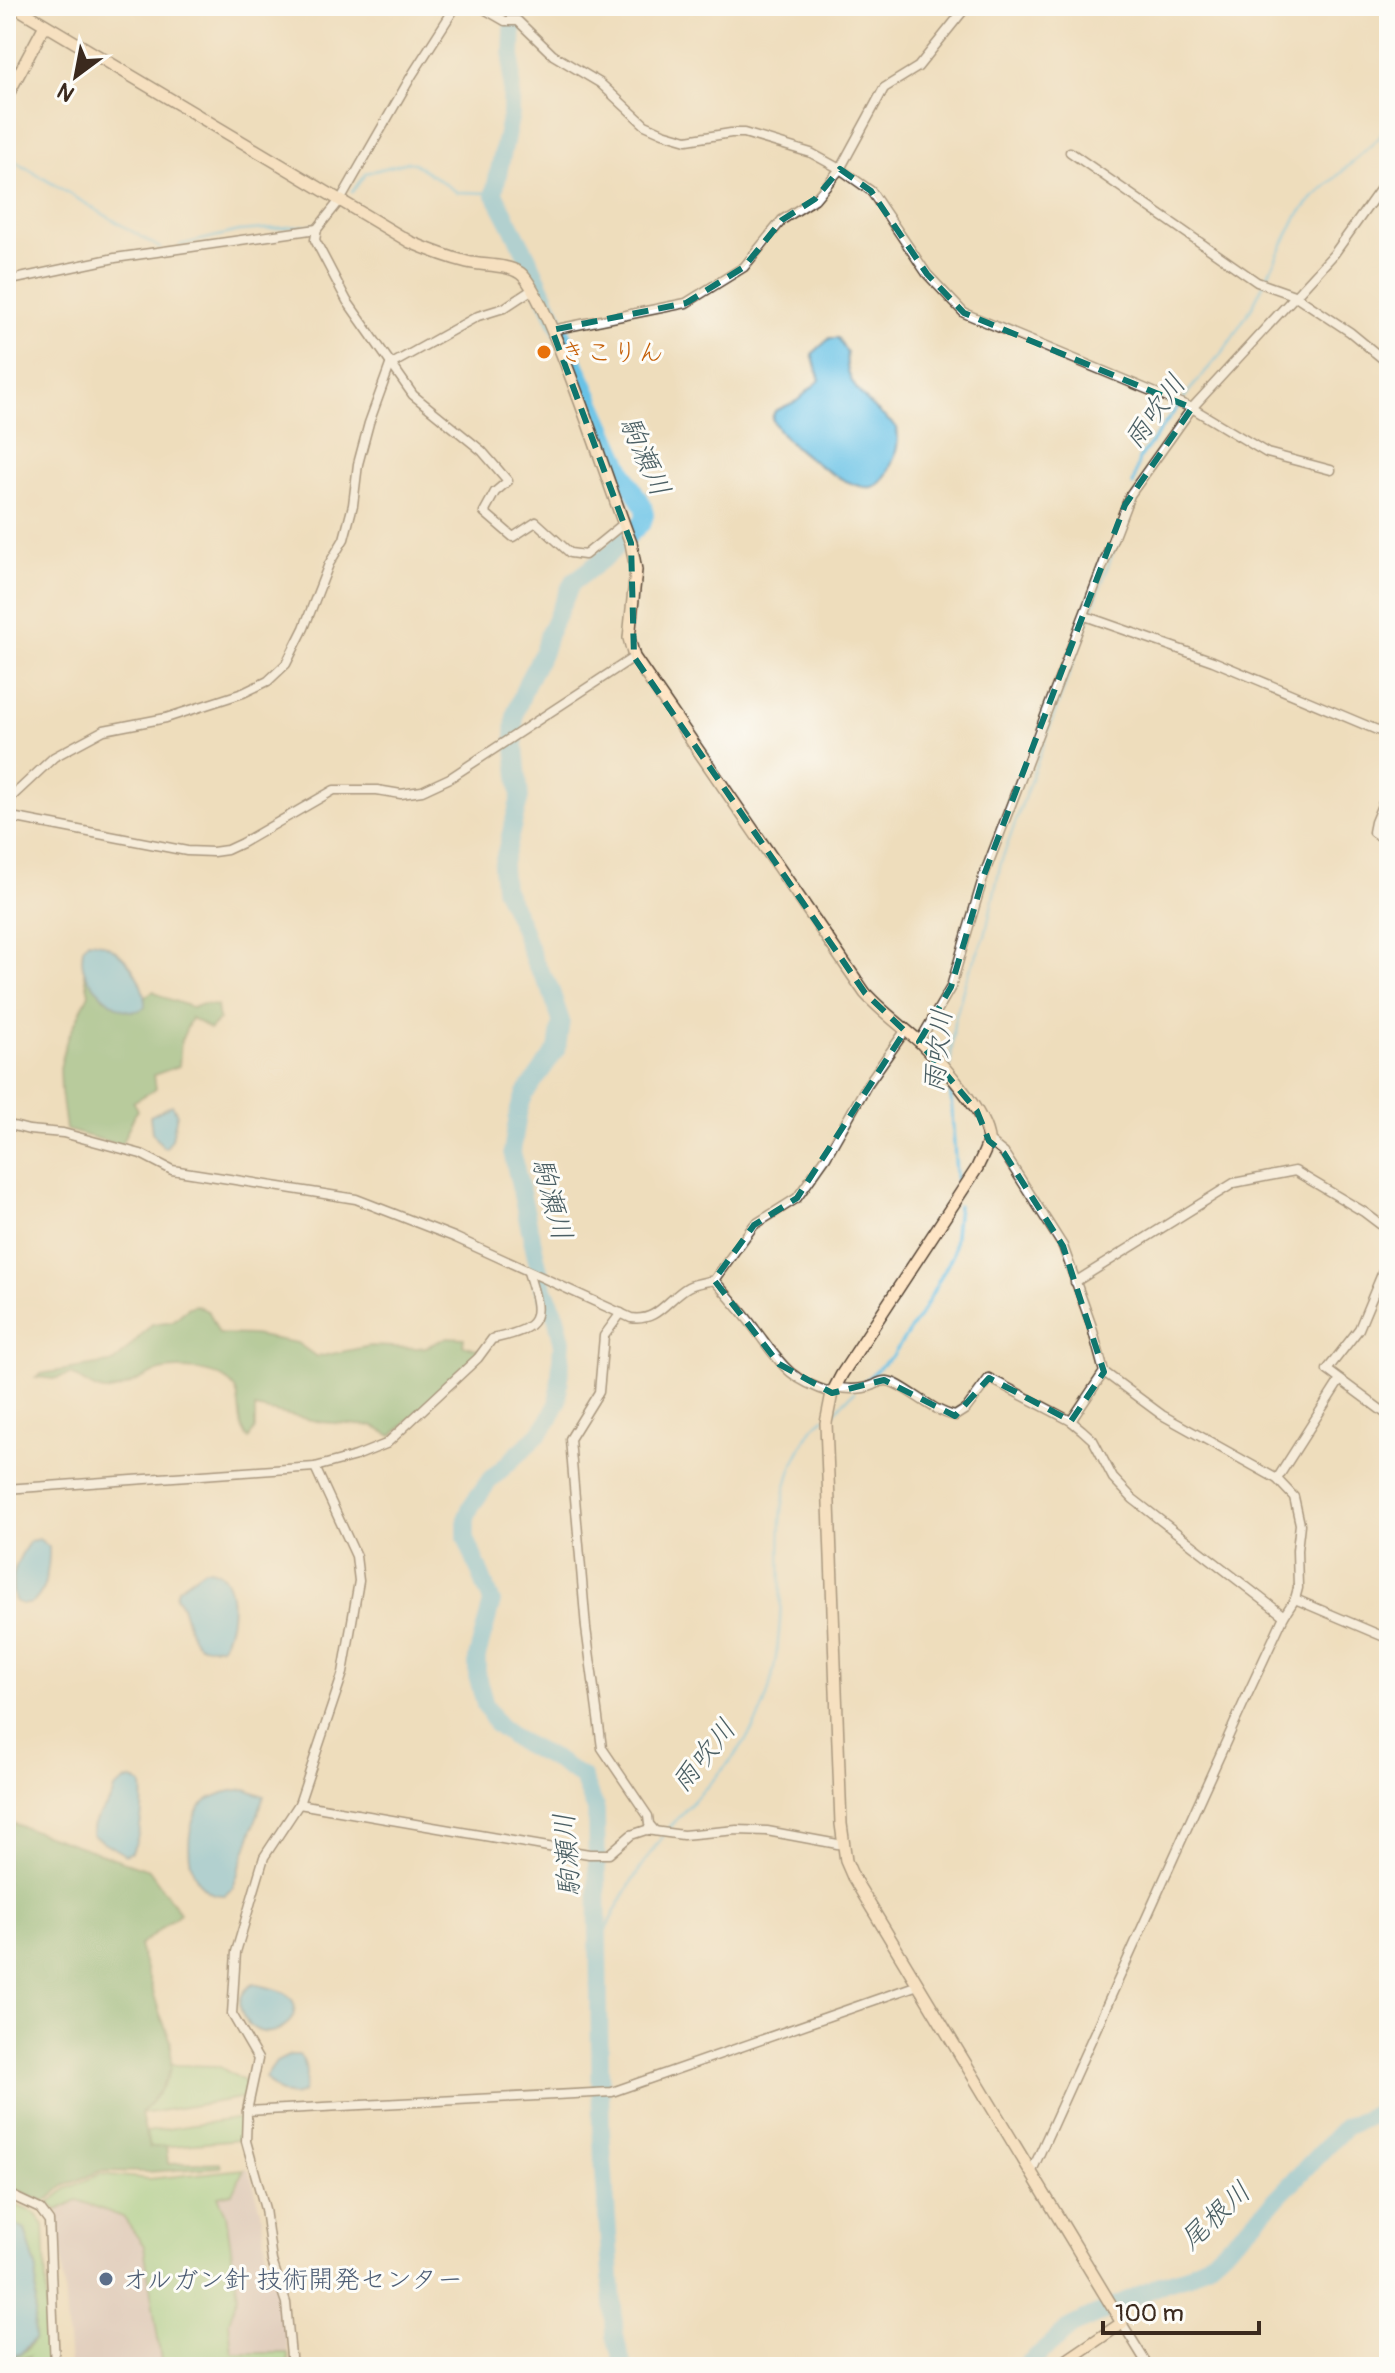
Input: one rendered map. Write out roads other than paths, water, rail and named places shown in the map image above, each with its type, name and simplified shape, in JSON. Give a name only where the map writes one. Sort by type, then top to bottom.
[{"type":"street","points":[[14,6],[410,242],[440,255],[513,269],[524,275],[552,330],[631,543],[636,570],[629,638],[634,657],[865,993],[919,1042],[977,1111],[989,1141],[1004,1153],[1063,1246],[1091,1324],[1104,1372],[1162,1415],[1277,1479],[1294,1497],[1299,1509],[1298,1588],[1295,1599],[1284,1616],[1031,2173]]},
{"type":"street","points":[[456,6],[412,75],[341,199],[317,229],[315,240],[347,301],[413,395],[482,451],[508,481],[495,492],[484,512],[513,537],[536,522],[570,553],[585,555],[624,526]]},
{"type":"street","points":[[479,6],[512,21],[553,55],[600,83],[645,125],[687,140],[744,133],[772,143],[790,145],[840,169],[871,191],[927,274],[964,313],[1192,408],[1267,453],[1331,470]]},
{"type":"street","points":[[552,330],[686,303],[744,267],[782,220],[815,199],[840,169],[884,88],[918,67],[967,6]]},
{"type":"street","points":[[6,98],[45,25]]},
{"type":"street","points":[[1070,152],[1257,282],[1294,295],[1350,332],[1389,364]]},
{"type":"street","points":[[919,1042],[951,987],[984,875],[1130,495],[1192,408],[1334,254],[1389,177]]},
{"type":"street","points":[[6,281],[115,258],[317,229]]},
{"type":"street","points":[[6,802],[54,757],[81,741],[104,730],[166,718],[243,693],[268,681],[286,664],[329,564],[344,539],[353,505],[361,450],[390,365],[478,316],[504,308],[533,289]]},
{"type":"street","points":[[1085,616],[1213,661],[1389,735]]},
{"type":"street","points":[[6,816],[187,851],[227,850],[325,793],[342,789],[401,794],[422,791],[450,778],[634,657]]},
{"type":"street","points":[[1389,788],[1373,832],[1389,842]]},
{"type":"street","points":[[6,1124],[63,1133],[141,1154],[172,1170],[356,1199],[454,1237],[621,1313],[642,1319],[658,1313],[689,1285],[714,1280],[754,1225],[797,1198],[826,1157],[867,1085],[905,1031]]},
{"type":"street","points":[[989,1141],[967,1182],[836,1393],[826,1423],[843,1845],[853,1877],[1149,2367]]},
{"type":"street","points":[[1075,1282],[1234,1183],[1295,1171],[1364,1212],[1389,1231]]},
{"type":"street","points":[[1389,1257],[1359,1329],[1327,1370],[1389,1416]]},
{"type":"street","points":[[6,1489],[315,1467],[386,1444],[478,1358],[492,1339],[518,1333],[532,1325],[538,1310],[531,1273]]},
{"type":"street","points":[[714,1280],[755,1329],[779,1364],[804,1382],[836,1393],[884,1380],[894,1383],[939,1413],[955,1416],[966,1409],[989,1378],[1071,1421],[1093,1440],[1113,1478],[1133,1499],[1284,1616]]},
{"type":"street","points":[[621,1313],[604,1336],[599,1392],[570,1439],[586,1628],[602,1748],[648,1816],[649,1824],[662,1832]]},
{"type":"street","points":[[1071,1421],[1104,1372]]},
{"type":"street","points":[[1277,1479],[1340,1380]]},
{"type":"street","points":[[292,2367],[286,2303],[272,2261],[265,2209],[246,2141],[247,2111],[258,2059],[232,2014],[236,1952],[264,1857],[299,1804],[343,1673],[359,1581],[356,1556],[315,1467]]},
{"type":"street","points":[[1295,1599],[1389,1639]]},
{"type":"street","points":[[299,1804],[601,1855],[609,1854],[631,1835],[646,1830],[767,1831],[843,1845]]},
{"type":"street","points":[[247,2111],[612,2092],[918,1985]]},
{"type":"street","points":[[6,2193],[40,2209],[49,2221],[55,2367]]},
{"type":"street","points":[[1057,2367],[1119,2319]]},
{"type":"water","points":[[830,338],[838,338],[847,353],[850,376],[862,396],[897,428],[898,442],[893,460],[884,479],[875,486],[860,486],[846,481],[815,463],[787,439],[772,418],[775,411],[797,401],[820,380],[812,354]]},
{"type":"water","points":[[88,941],[110,947],[120,954],[136,974],[145,1007],[137,1011],[120,1008],[95,988],[82,964],[83,948]]},
{"type":"water","points":[[172,1105],[177,1114],[172,1139],[166,1148],[152,1132],[150,1116]]},
{"type":"water","points":[[39,1539],[49,1547],[46,1576],[39,1596],[25,1604],[15,1601],[13,1577],[25,1548],[30,1541]]},
{"type":"water","points":[[205,1569],[216,1571],[224,1577],[229,1587],[230,1626],[221,1646],[199,1645],[193,1639],[176,1596],[178,1588]]},
{"type":"water","points":[[133,1779],[142,1785],[142,1810],[135,1845],[132,1852],[125,1855],[92,1835],[95,1821],[114,1789]]},
{"type":"water","points":[[246,1789],[264,1796],[233,1888],[225,1895],[212,1893],[202,1886],[191,1862],[190,1832],[194,1819],[199,1808],[214,1796]]},
{"type":"water","points":[[254,1984],[275,1989],[292,2000],[293,2016],[278,2030],[257,2030],[244,2017],[240,2008],[241,1999]]},
{"type":"water","points":[[290,2055],[299,2055],[306,2072],[303,2092],[293,2096],[278,2090],[265,2078],[276,2062]]},
{"type":"water","points":[[6,2219],[25,2230],[37,2271],[34,2339],[20,2354],[6,2357]]},
{"type":"waterway","name":"駒瀬川","points":[[513,6],[511,114],[494,193],[529,260],[645,515],[642,523],[607,556],[572,583],[515,714],[520,797],[502,867],[504,888],[535,963],[550,988],[561,1021],[557,1049],[525,1094],[519,1109],[512,1152],[543,1287],[555,1312],[562,1341],[560,1377],[558,1402],[550,1419],[539,1434],[489,1481],[471,1506],[466,1519],[466,1538],[492,1602],[477,1657],[477,1676],[485,1705],[497,1725],[515,1739],[582,1777],[596,1810],[601,2128],[615,2335],[623,2367]]},
{"type":"waterway","name":"雨吹川","points":[[1133,485],[1139,459],[1225,349],[1253,305],[1296,218],[1311,200],[1380,137],[1389,116]]},
{"type":"waterway","points":[[6,156],[160,248]]},
{"type":"waterway","points":[[352,192],[366,173],[408,162],[457,192],[494,193]]},
{"type":"waterway","points":[[180,245],[239,231],[315,225]]},
{"type":"waterway","name":"雨吹川","points":[[950,1067],[954,1023],[966,979],[985,936],[1001,862],[1130,505]]},
{"type":"waterway","name":"雨吹川","points":[[950,1082],[957,1190]]},
{"type":"waterway","name":"雨吹川","points":[[859,1386],[893,1355],[924,1309],[953,1254],[958,1206]]},
{"type":"waterway","name":"雨吹川","points":[[834,1412],[854,1392]]},
{"type":"waterway","name":"雨吹川","points":[[668,1830],[734,1757],[764,1705],[777,1652],[781,1598],[780,1532],[786,1488],[804,1442],[824,1418]]},
{"type":"waterway","name":"雨吹川","points":[[600,1943],[628,1888],[663,1836]]},
{"type":"waterway","name":"尾根川","points":[[1024,2367],[1072,2326],[1164,2283],[1190,2275],[1213,2259],[1251,2225],[1345,2127],[1389,2108]]},
{"type":"place","name":"きこりん","points":[[544,352]]},
{"type":"place","name":"オルガン針 技術開発センター","points":[[106,2279]]}]
